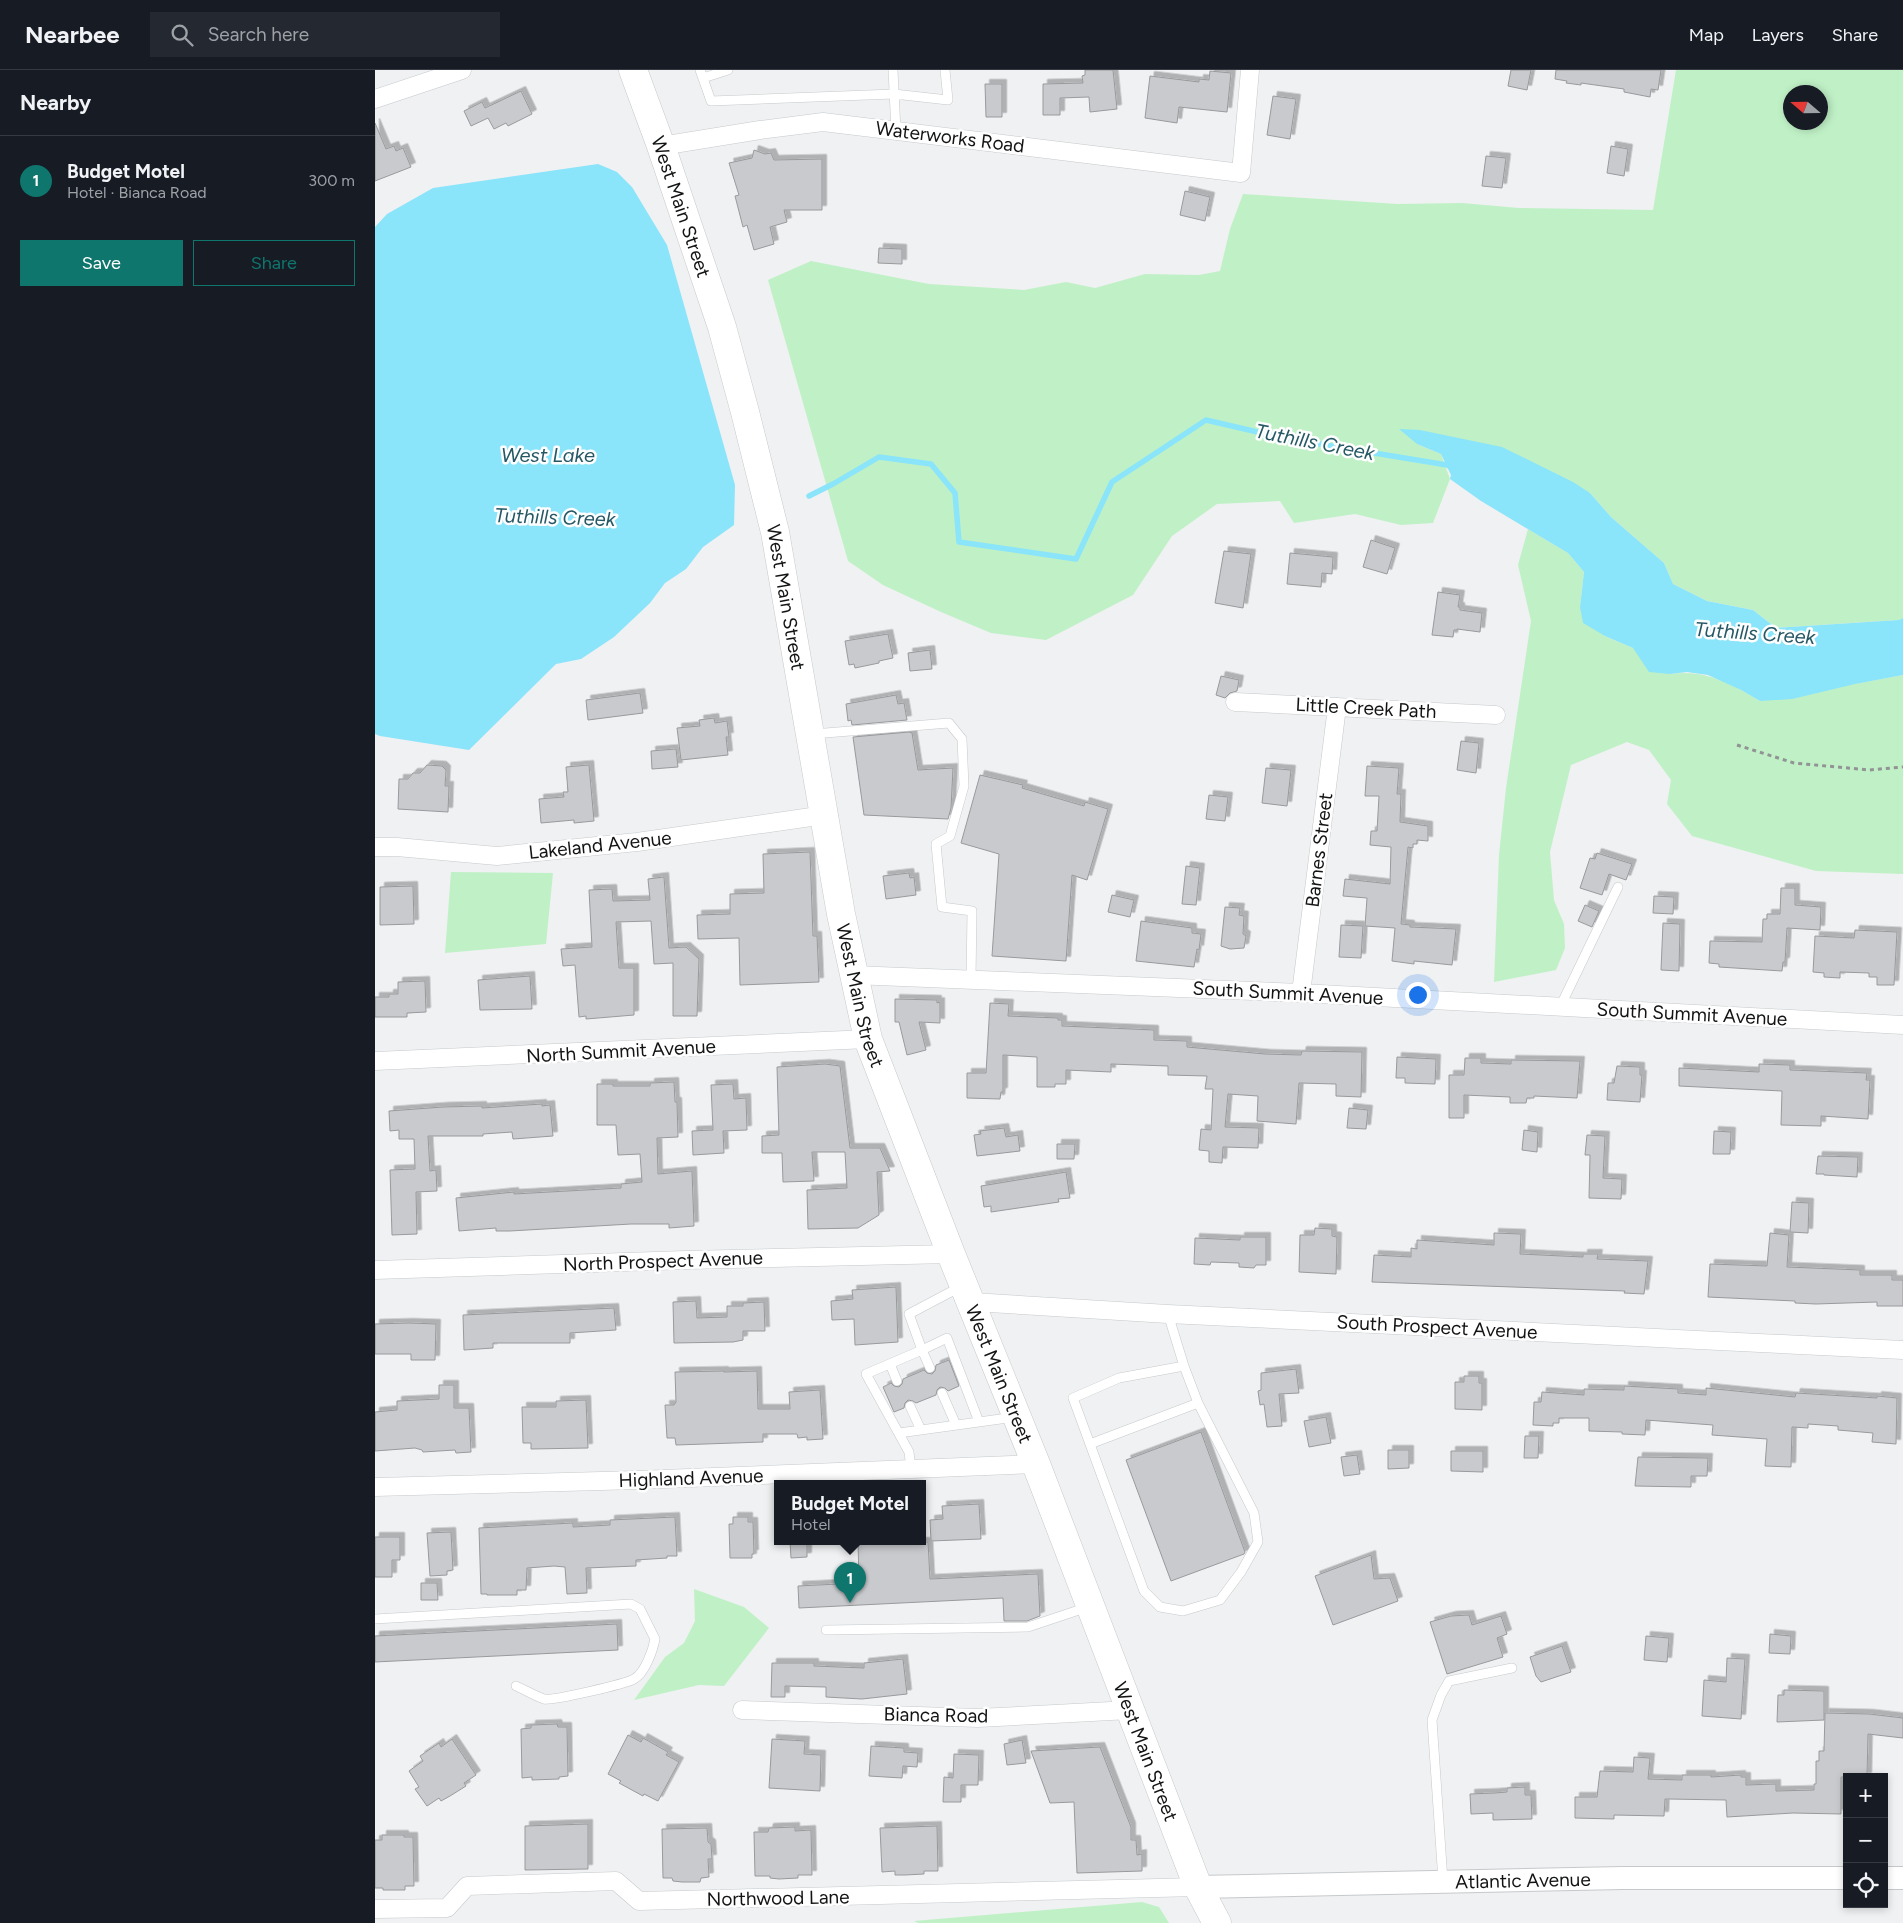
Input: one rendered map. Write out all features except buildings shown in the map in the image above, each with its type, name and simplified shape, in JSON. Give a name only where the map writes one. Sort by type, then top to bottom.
[{"type":"main road","name":"West Main Street","points":[[633,70],[722,326],[775,532],[853,974],[868,1040],[951,1254],[1036,1464],[1198,1886],[1217,1923]]},
{"type":"street","points":[[375,99],[463,70]]},
{"type":"street","name":"Waterworks Road","points":[[661,146],[823,122],[1241,173],[1251,70]]},
{"type":"street","name":"Little Creek Path","points":[[1235,702],[1496,715]]},
{"type":"street","name":"Barnes Street","points":[[1301,993],[1337,707]]},
{"type":"street","name":"Lakeland Avenue","points":[[375,847],[397,847],[497,856],[637,842],[825,815]]},
{"type":"street","name":"South Summit Avenue","points":[[853,974],[1301,993],[1903,1025]]},
{"type":"street","name":"North Summit Avenue","points":[[375,1061],[868,1040]]},
{"type":"street","name":"North Prospect Avenue","points":[[375,1270],[951,1254]]},
{"type":"street","name":"South Prospect Avenue","points":[[968,1293],[1168,1314],[1903,1350]]},
{"type":"street","name":"Highland Avenue","points":[[375,1488],[638,1480],[1036,1464]]},
{"type":"street","name":"Bianca Road","points":[[742,1710],[978,1718],[1130,1710]]},
{"type":"street","name":"Atlantic Avenue","points":[[1198,1886],[1623,1878],[1843,1878]]},
{"type":"street","points":[[1888,1878],[1903,1878]]},
{"type":"street","name":"Northwood Lane","points":[[375,1909],[447,1908],[467,1886],[616,1880],[639,1901],[1198,1886]]},
{"type":"lane","points":[[728,70],[701,74],[711,101],[894,94],[948,100],[945,70]]},
{"type":"lane","points":[[893,70],[896,131]]},
{"type":"lane","points":[[811,734],[949,723],[961,739],[964,786],[949,836],[936,844],[942,907],[972,911],[971,979]]},
{"type":"lane","points":[[1560,1007],[1619,887]]},
{"type":"lane","points":[[930,1368],[909,1314],[968,1293]]},
{"type":"lane","points":[[1168,1314],[1198,1403],[1253,1513],[1258,1542],[1241,1572],[1220,1600],[1183,1611],[1160,1607],[1144,1591],[1073,1398],[1119,1378],[1184,1366]]},
{"type":"lane","points":[[911,1469],[909,1452],[866,1374],[947,1338],[979,1422]]},
{"type":"lane","points":[[889,1364],[897,1381]]},
{"type":"lane","points":[[942,1393],[956,1426]]},
{"type":"lane","points":[[1090,1444],[1198,1403]]},
{"type":"lane","points":[[909,1406],[921,1430]]},
{"type":"lane","points":[[899,1433],[1017,1416]]},
{"type":"lane","points":[[375,1619],[631,1604],[640,1609],[655,1639],[645,1666],[636,1679],[562,1698],[545,1699],[517,1686]]},
{"type":"lane","points":[[826,1630],[1028,1627],[1090,1606]]},
{"type":"lane","points":[[1443,1881],[1432,1720],[1441,1695],[1449,1681],[1512,1668]]},
{"type":"path","points":[[1737,745],[1794,763],[1869,770],[1903,767]]},
{"type":"green space","points":[[1676,70],[1903,70],[1903,618],[1899,620],[1776,628],[1753,610],[1707,601],[1673,584],[1664,563],[1611,517],[1590,493],[1417,444],[1441,454],[1450,479],[1433,523],[1401,525],[1355,514],[1294,523],[1280,501],[1217,504],[1172,536],[1133,595],[1046,640],[991,633],[883,585],[848,561],[768,280],[811,261],[929,284],[1024,290],[1066,282],[1095,288],[1145,274],[1199,275],[1220,271],[1230,229],[1243,194],[1398,204],[1462,203],[1519,208],[1653,210]]},
{"type":"green space","points":[[1528,529],[1568,553],[1584,572],[1580,607],[1605,636],[1633,648],[1670,674],[1695,674],[1717,679],[1738,688],[1760,701],[1903,675],[1903,874],[1816,871],[1692,836],[1667,804],[1671,780],[1649,750],[1627,742],[1571,765],[1550,852],[1554,900],[1564,924],[1565,948],[1556,970],[1494,982],[1499,855],[1506,788],[1531,621],[1518,565]]},
{"type":"green space","points":[[451,872],[553,873],[546,944],[445,953]]},
{"type":"green space","points":[[694,1589],[744,1607],[769,1628],[724,1686],[699,1685],[634,1700],[665,1657],[684,1643],[695,1621]]},
{"type":"green space","points":[[1142,1902],[1159,1907],[1169,1923],[918,1923],[914,1921]]},
{"type":"water","name":"West Lake","points":[[598,164],[617,172],[632,187],[667,245],[735,485],[734,525],[703,547],[686,569],[665,583],[650,603],[614,637],[581,659],[556,664],[469,750],[380,736],[375,734],[375,227],[387,214],[433,188]]},
{"type":"water","points":[[1399,429],[1420,430],[1502,447],[1573,482],[1590,493],[1611,517],[1664,563],[1673,584],[1707,601],[1753,610],[1776,628],[1899,620],[1903,618],[1903,675],[1792,699],[1760,701],[1708,675],[1687,672],[1670,674],[1649,672],[1633,648],[1605,636],[1583,623],[1580,607],[1584,572],[1568,553],[1481,501],[1450,479],[1451,475],[1441,454],[1417,444]]},
{"type":"waterway","name":"Tuthills Creek","points":[[809,496],[879,457],[931,464],[955,493],[959,542],[1076,559],[1112,482],[1206,420],[1283,438],[1447,465],[1453,468]]},
{"type":"place","name":"Budget Motel","points":[[850,1603]]}]
